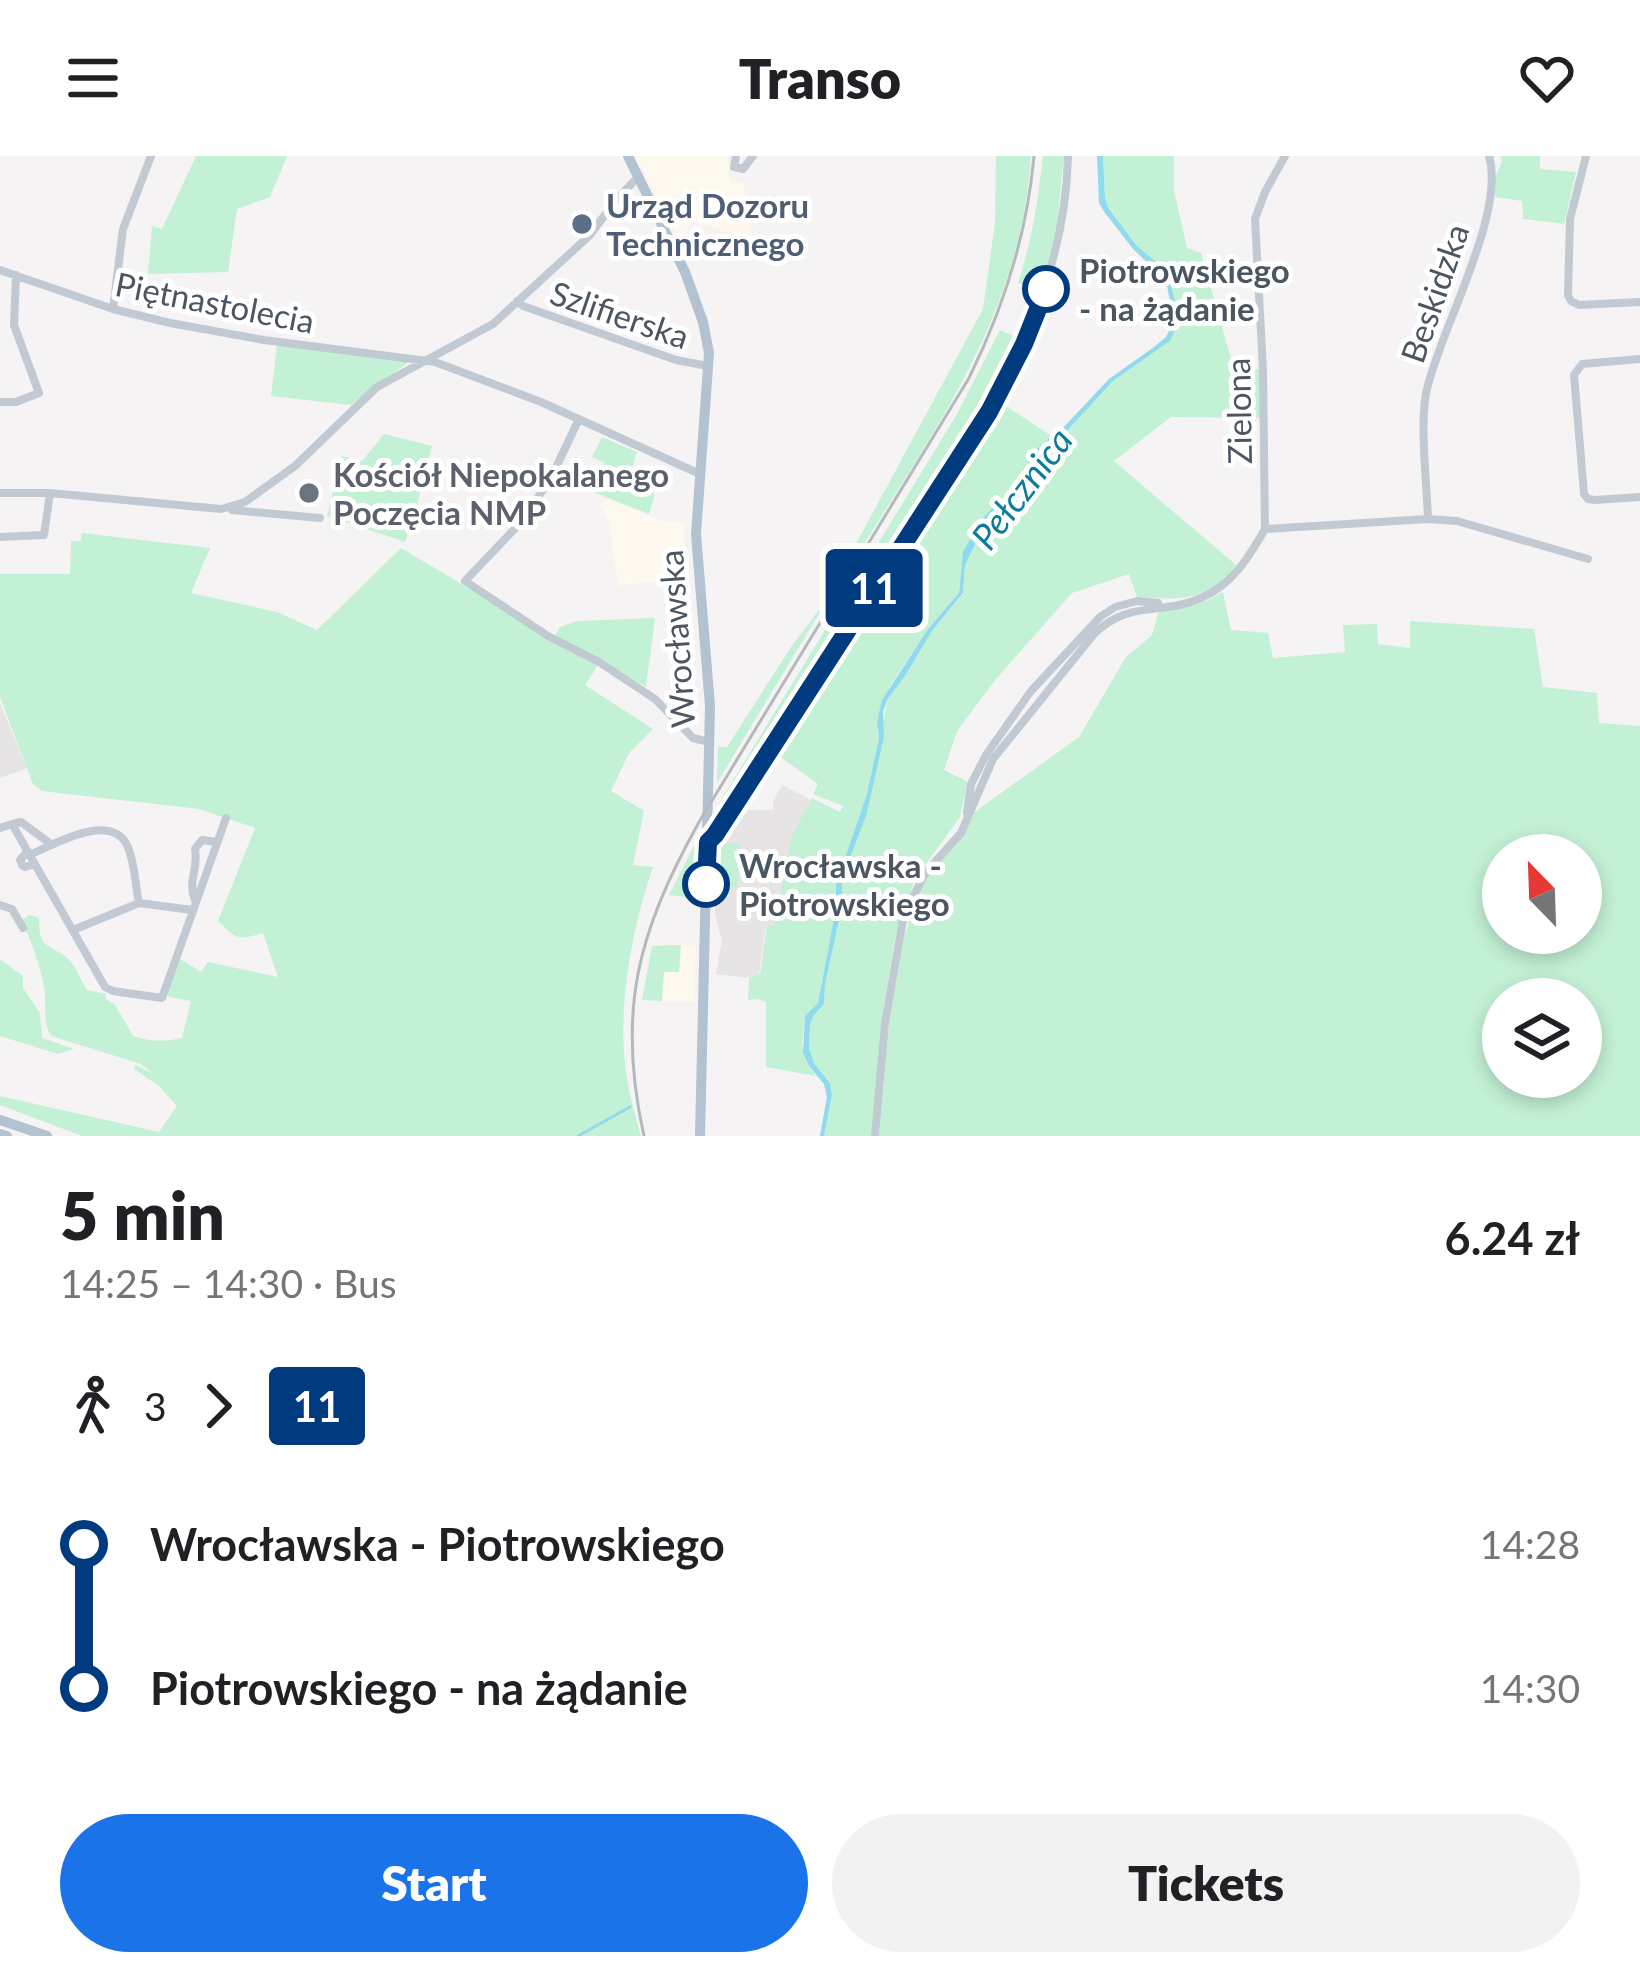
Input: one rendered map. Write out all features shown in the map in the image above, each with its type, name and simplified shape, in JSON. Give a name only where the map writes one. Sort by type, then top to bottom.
[{"type":"main road","name":"Wrocławska","points":[[628,156],[696,297],[710,366],[697,544],[710,742],[700,1136]]},
{"type":"main road","points":[[0,1120],[47,1136]]},
{"type":"street","points":[[113,310],[123,229],[151,156]]},
{"type":"street","points":[[736,156],[734,167],[743,169],[752,156]]},
{"type":"street","points":[[708,842],[989,412],[1048,282],[1068,156]]},
{"type":"street","name":"Zielona","points":[[1265,529],[1264,370],[1255,219],[1285,156]]},
{"type":"street","name":"Beskidzka","points":[[1428,520],[1426,393],[1491,196],[1489,156]]},
{"type":"street","points":[[1586,156],[1570,219],[1568,295],[1579,305],[1640,302]]},
{"type":"street","points":[[221,509],[266,488],[377,387],[493,323],[590,236],[638,178]]},
{"type":"street","name":"Piętnastolecia","points":[[0,269],[113,310],[264,340],[426,359],[541,402],[700,474]]},
{"type":"street","points":[[0,402],[39,393],[14,325],[16,275]]},
{"type":"street","name":"Szlifierska","points":[[518,302],[668,357],[710,366]]},
{"type":"street","points":[[1640,359],[1582,364],[1574,375],[1584,494],[1595,500],[1640,497]]},
{"type":"street","points":[[578,421],[552,476],[524,519],[465,581],[655,699],[692,738],[710,742]]},
{"type":"street","points":[[0,493],[50,493],[320,518]]},
{"type":"street","points":[[0,537],[44,535],[50,493]]},
{"type":"street","points":[[875,1136],[885,1023],[904,914],[926,872],[966,822],[971,784],[986,755],[1031,691],[1100,617],[1137,601],[1171,605],[1204,597],[1227,582],[1265,529],[1457,521],[1588,559]]},
{"type":"street","points":[[708,823],[728,815]]},
{"type":"street","points":[[12,824],[105,987],[162,998],[226,818]]},
{"type":"street","points":[[0,828],[21,822],[53,845]]},
{"type":"street","points":[[30,857],[97,828],[114,832],[126,842],[139,903]]},
{"type":"street","points":[[193,905],[190,883],[197,862],[195,849],[202,840],[217,842]]},
{"type":"street","points":[[73,930],[139,903],[193,905]]},
{"type":"street","points":[[0,905],[12,909],[23,928]]},
{"type":"shaded area","points":[[636,156],[728,156],[730,182],[744,183],[753,243],[691,219],[681,246]]},
{"type":"shaded area","points":[[605,499],[664,521],[683,523],[688,577],[618,586],[609,522],[600,507]]},
{"type":"shaded area","points":[[0,703],[27,768],[0,778]]},
{"type":"shaded area","points":[[782,785],[811,800],[792,835],[774,927],[766,926],[759,975],[716,974],[722,941],[715,915],[715,848],[737,810],[773,810]]},
{"type":"shaded area","points":[[681,945],[696,945],[694,1002],[662,1001],[664,971],[679,971]]},
{"type":"green space","points":[[196,156],[287,156],[270,197],[237,209],[228,272],[148,274],[152,226],[162,229]]},
{"type":"green space","points":[[996,156],[1031,156],[1011,267],[970,367],[856,557],[851,553],[983,309],[995,223]]},
{"type":"green space","points":[[1043,156],[1064,156],[1057,225],[1041,290],[1018,283]]},
{"type":"green space","points":[[1103,156],[1174,156],[1174,190],[1187,248],[1201,253],[1234,369],[1260,369],[1260,418],[1171,417],[1114,461],[1236,565],[1215,586],[1192,596],[1137,597],[1129,574],[1072,593],[957,731],[944,770],[968,782],[960,817],[915,879],[896,933],[881,1022],[872,1136],[824,1136],[832,1095],[830,1082],[814,1063],[810,1025],[824,1004],[842,907],[842,880],[867,813],[887,700],[932,631],[963,594],[965,565],[985,524],[1020,489],[1035,459],[1113,381],[1169,342],[1177,325],[1167,272],[1137,246],[1109,209]]},
{"type":"green space","points":[[1500,156],[1540,156],[1540,169],[1576,172],[1564,224],[1523,219],[1522,201],[1495,197]]},
{"type":"green space","points":[[1000,330],[1021,339],[985,410],[725,810],[718,810],[956,416]]},
{"type":"green space","points":[[277,345],[410,361],[351,405],[271,396]]},
{"type":"green space","points":[[1000,402],[1053,437],[1042,444],[1007,499],[980,523],[963,551],[959,593],[890,686],[877,722],[879,737],[867,794],[836,884],[818,1003],[805,1016],[802,1044],[816,1076],[766,1067],[766,1002],[748,1000],[749,978],[760,974],[767,926],[774,926],[792,835],[812,798],[840,812],[843,806],[813,794],[818,784],[773,752]]},
{"type":"green space","points":[[384,434],[432,446],[405,542],[327,516],[342,456],[362,461]]},
{"type":"green space","points":[[602,437],[637,452],[627,483],[655,494],[649,514],[591,491],[605,463],[592,457]]},
{"type":"green space","points":[[82,533],[210,548],[191,593],[277,612],[317,630],[401,548],[598,665],[585,685],[653,729],[629,753],[611,791],[644,811],[633,865],[653,867],[633,941],[623,1021],[626,1072],[641,1136],[82,1136],[0,1105],[0,1096],[159,1132],[177,1106],[134,1069],[135,1065],[152,1073],[141,1064],[51,1036],[42,978],[22,920],[29,915],[39,918],[42,939],[68,959],[87,990],[106,994],[133,1036],[140,1038],[182,1038],[191,1001],[169,997],[167,992],[179,958],[201,972],[208,962],[278,977],[263,933],[238,937],[218,921],[255,828],[199,809],[42,791],[33,784],[0,697],[0,574],[70,574],[71,541],[81,541]]},
{"type":"green space","points":[[1223,592],[1231,630],[1268,633],[1273,658],[1345,652],[1343,625],[1377,624],[1378,644],[1410,648],[1410,621],[1534,629],[1543,687],[1597,693],[1599,723],[1640,726],[1640,1136],[879,1136],[889,1022],[905,934],[921,882],[969,816],[1079,737],[1126,657],[1152,635],[1159,611],[1192,606]]},
{"type":"green space","points":[[831,594],[717,783],[718,747],[727,747]]},
{"type":"green space","points":[[655,618],[646,687],[555,636],[560,627],[577,621]]},
{"type":"green space","points":[[699,836],[692,883],[695,898],[669,895]]},
{"type":"green space","points":[[718,843],[739,843],[738,886],[716,899],[715,848]]},
{"type":"green space","points":[[681,945],[679,972],[664,972],[662,1001],[642,1000],[652,946]]},
{"type":"green space","points":[[0,959],[23,976],[23,988],[40,1013],[42,1038],[74,1049],[58,1054],[0,1036]]},
{"type":"water","points":[[1097,156],[1103,156],[1109,209],[1137,246],[1167,271],[1177,325],[1170,341],[1113,381],[1035,459],[1020,489],[985,524],[965,565],[963,593],[887,700],[867,813],[842,880],[842,907],[824,1004],[810,1025],[809,1048],[832,1095],[824,1136],[820,1136],[827,1097],[803,1052],[805,1016],[818,1003],[836,884],[867,794],[882,700],[928,629],[959,593],[963,551],[984,517],[1007,499],[1042,444],[1170,329],[1173,318],[1166,280],[1134,250],[1099,203]]},
{"type":"waterway","points":[[578,1136],[630,1107]]},
{"type":"railway","points":[[644,1136],[632,1050],[633,1011],[647,937],[661,900],[699,822],[969,378],[1012,270],[1034,156]]},
{"type":"bus line","name":"11","points":[[706,884],[708,842],[989,412],[1046,289]]},
{"type":"place","name":"Urząd Dozoru Technicznego","points":[[582,224]]},
{"type":"place","name":"Piotrowskiego - na żądanie","points":[[1046,289]]},
{"type":"place","name":"Kościół Niepokalanego Poczęcia NMP","points":[[309,493]]},
{"type":"place","name":"Wrocławska - Piotrowskiego","points":[[706,884]]},
{"type":"water label","name":"Pełcznica","points":[[1021,488]]}]
